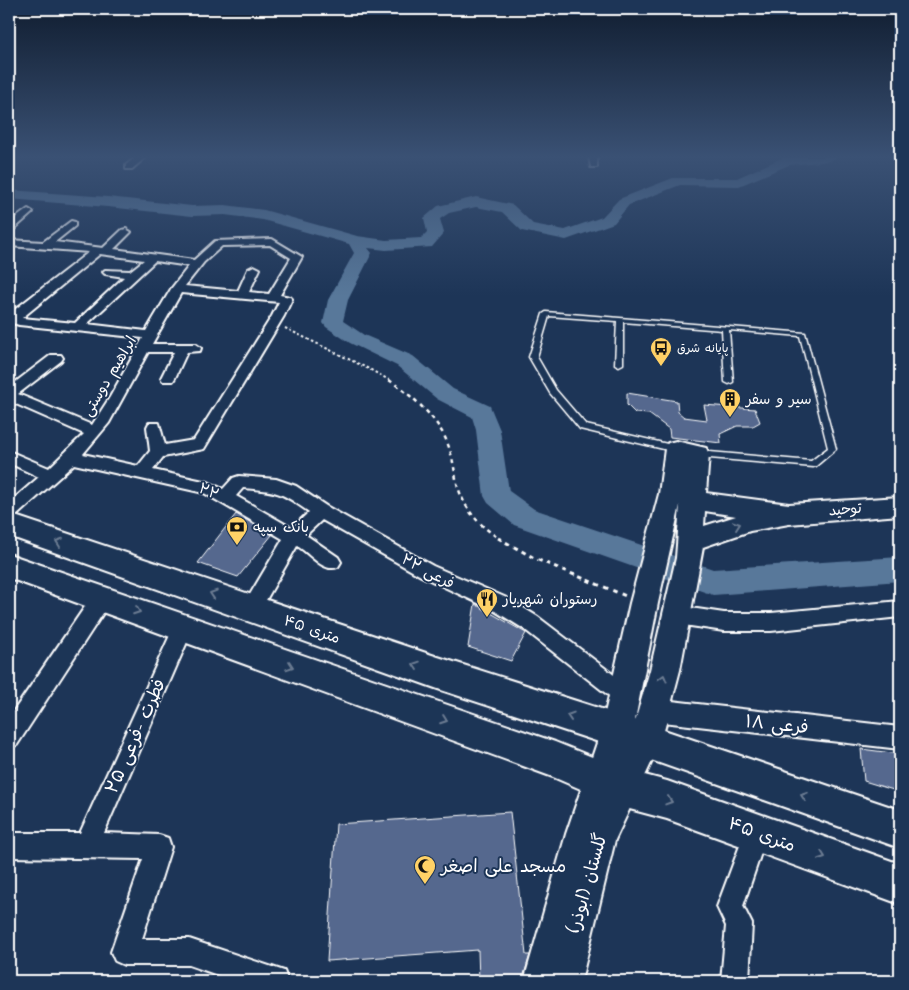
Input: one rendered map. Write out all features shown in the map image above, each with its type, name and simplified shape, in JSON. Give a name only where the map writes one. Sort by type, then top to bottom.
[{"type":"main road","name":"۴۵ متری","points":[[9,525],[438,673],[639,728],[900,829]]},
{"type":"main road","points":[[59,584],[75,578],[84,569],[87,552]]},
{"type":"main road","name":"۴۵ متری","points":[[9,566],[555,760],[612,783],[667,800],[900,884]]},
{"type":"main road","points":[[102,598],[105,587],[110,579],[120,570],[130,568]]},
{"type":"street","points":[[9,228],[28,212]]},
{"type":"street","points":[[45,245],[71,224]]},
{"type":"street","points":[[11,318],[126,232]]},
{"type":"street","name":"ابراهیم دوستی","points":[[9,512],[83,446],[94,432],[104,419],[177,289],[196,264],[219,243],[272,242],[297,256],[272,298]]},
{"type":"street","points":[[10,244],[102,250],[196,264]]},
{"type":"street","points":[[78,327],[98,306],[152,258]]},
{"type":"street","points":[[242,295],[254,268]]},
{"type":"street","points":[[109,272],[133,275]]},
{"type":"street","points":[[141,474],[158,452],[199,445],[286,299],[177,289]]},
{"type":"street","points":[[11,318],[18,321],[152,335]]},
{"type":"street","points":[[144,348],[189,348],[168,378]]},
{"type":"street","points":[[9,394],[56,358]]},
{"type":"street","points":[[9,394],[94,432]]},
{"type":"street","points":[[154,427],[158,452]]},
{"type":"street","points":[[639,728],[624,695],[671,494],[687,452]]},
{"type":"street","points":[[612,783],[639,728],[677,615],[690,549],[694,500],[687,452]]},
{"type":"street","points":[[9,457],[50,475]]},
{"type":"street","name":"۲۲","points":[[70,457],[208,488],[308,544],[332,562]]},
{"type":"street","name":"فرعی ۲۲","points":[[225,498],[239,482],[276,484],[290,490],[320,510],[427,571],[502,605],[531,623],[624,695]]},
{"type":"street","points":[[671,494],[694,500],[790,514]]},
{"type":"street","name":"توحید","points":[[790,514],[900,506]]},
{"type":"street","points":[[251,608],[294,537],[320,510]]},
{"type":"street","points":[[690,549],[748,520],[790,514]]},
{"type":"street","points":[[9,737],[102,598]]},
{"type":"street","points":[[677,615],[724,622],[771,622],[900,609]]},
{"type":"street","name":"فطرت -فرعی ۲۵","points":[[87,845],[183,628]]},
{"type":"street","name":"فرعی ۱۸","points":[[639,728],[900,738]]},
{"type":"street","name":"گلستان (ابوذر)","points":[[544,981],[584,834],[612,783]]},
{"type":"street","name":"گلستان (ابوذر)","points":[[561,981],[612,783]]},
{"type":"street","points":[[734,981],[739,924],[730,907],[756,832]]},
{"type":"street","points":[[9,845],[159,847],[124,952],[189,952],[274,981]]},
{"type":"lane","points":[[546,314],[725,328],[803,334],[832,449],[813,464],[687,452],[583,428],[553,391],[533,357],[546,314]]},
{"type":"lane","points":[[619,364],[620,320]]},
{"type":"lane","points":[[725,328],[729,382]]},
{"type":"path","points":[[274,322],[301,338],[380,374],[400,388],[416,403],[446,436],[464,505],[475,519],[496,537],[533,558],[647,592]]},
{"type":"building","name":"سیر و سفر","points":[[627,393],[677,401],[678,412],[684,417],[707,420],[704,405],[755,409],[760,422],[753,426],[737,426],[720,434],[721,443],[670,437],[669,429],[649,414],[635,413],[627,405]]},
{"type":"building","name":"بانک سپه","points":[[236,514],[272,535],[238,577],[198,563]]},
{"type":"building","name":"رستوران شهریار","points":[[475,604],[526,633],[511,661],[468,647]]},
{"type":"building","points":[[861,749],[900,754],[900,792],[864,781]]},
{"type":"building","name":"مسجد علی اصغر","points":[[510,812],[526,955],[530,955],[522,981],[479,981],[478,950],[327,961],[336,824]]},
{"type":"waterway","points":[[119,203],[192,211],[225,210],[264,215],[356,241]]},
{"type":"waterway","points":[[356,241],[386,245],[426,243],[436,233],[432,218],[444,209],[471,203]]},
{"type":"waterway","points":[[482,203],[507,208],[528,228],[566,235],[608,220],[623,203]]},
{"type":"waterway","points":[[356,241],[363,253],[338,300],[333,323],[357,339],[405,361],[445,394],[482,412],[488,430],[497,496],[524,517],[713,582],[900,569]]},
{"type":"place","name":"پایانه شرق","points":[[661,367]]},
{"type":"place","name":"سیر و سفر","points":[[730,418]]},
{"type":"place","name":"بانک سپه","points":[[237,546]]},
{"type":"place","name":"رستوران شهریار","points":[[487,618]]},
{"type":"place","name":"مسجد علی اصغر","points":[[425,885]]}]
